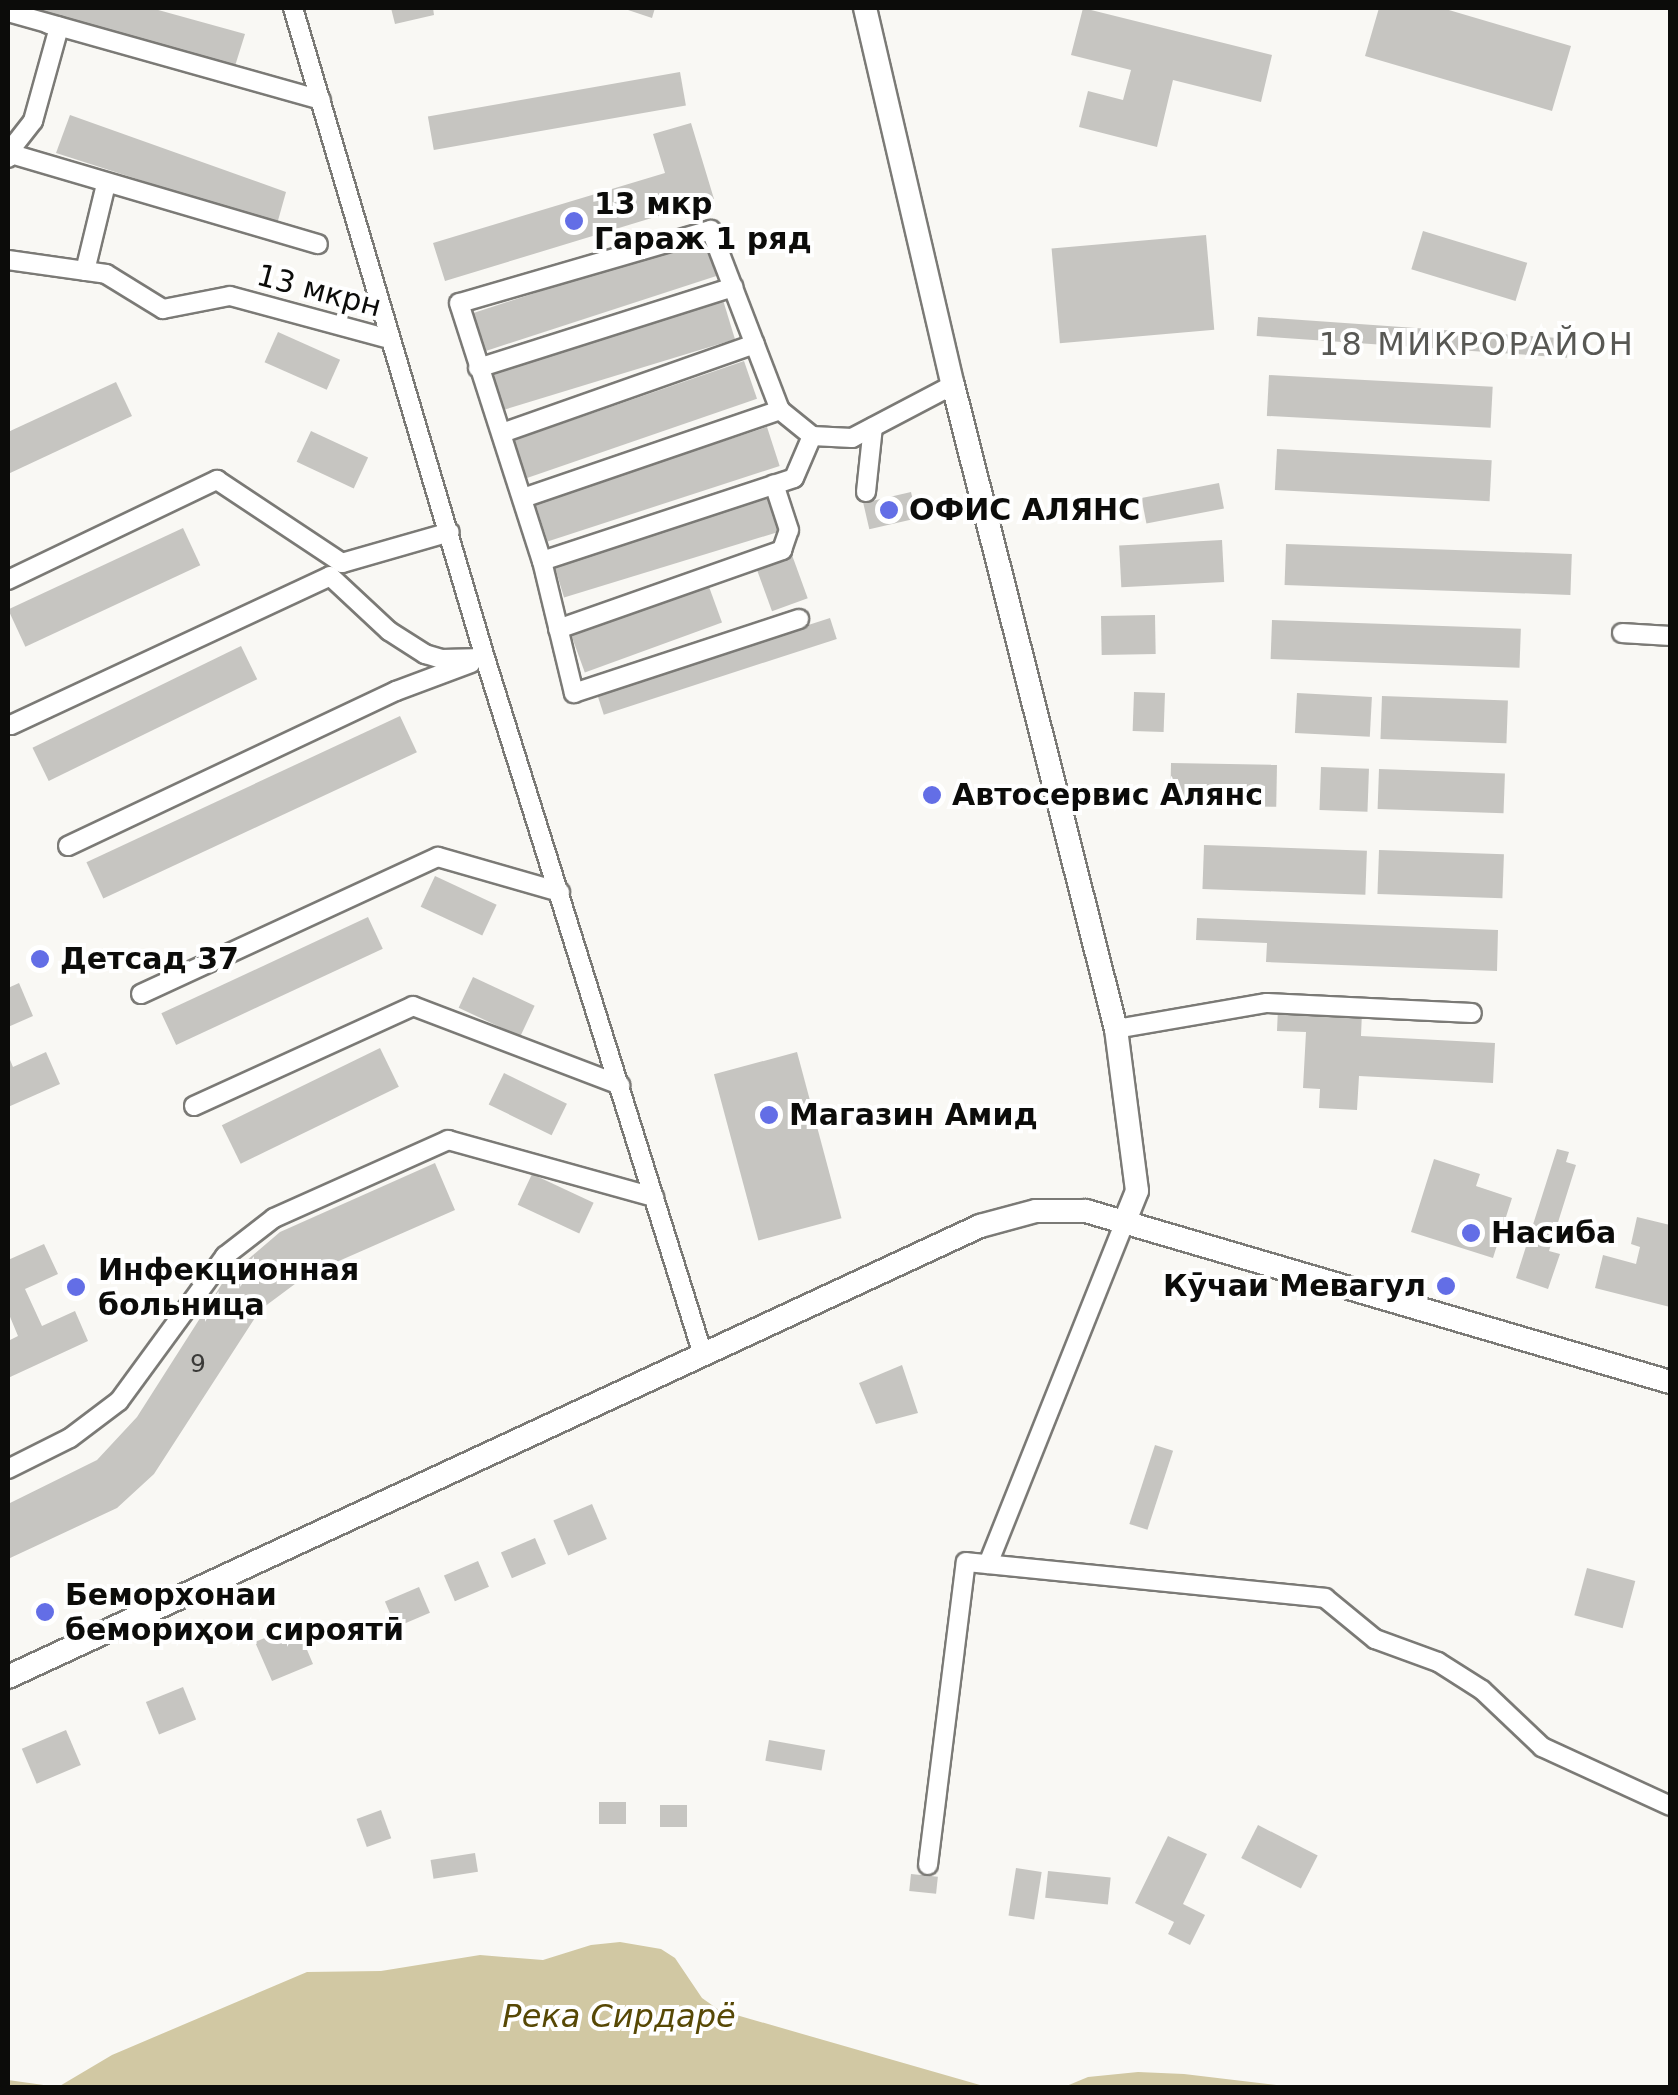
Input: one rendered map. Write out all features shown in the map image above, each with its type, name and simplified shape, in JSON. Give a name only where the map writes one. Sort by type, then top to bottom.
[{"type":"main road","points":[[865,8],[953,385],[1116,1029],[1138,1191],[1125,1221]]},
{"type":"main road","points":[[8,1677],[980,1226],[1036,1211],[1086,1211],[1125,1221],[1670,1382]]},
{"type":"street","points":[[293,8],[485,658],[703,1355]]},
{"type":"street","points":[[318,244],[8,155],[32,121],[59,27],[8,12],[321,100]]},
{"type":"street","points":[[84,271],[106,184]]},
{"type":"street","points":[[799,619],[574,693],[542,561],[459,303],[712,230],[780,410],[812,436],[852,438],[953,385]]},
{"type":"street","name":"13 мкрн","points":[[8,260],[106,274],[163,310],[230,296],[388,339]]},
{"type":"street","points":[[478,368],[733,287]]},
{"type":"street","points":[[502,433],[755,344]]},
{"type":"street","points":[[523,498],[780,410]]},
{"type":"street","points":[[866,492],[873,426]]},
{"type":"street","points":[[542,561],[794,478],[812,436]]},
{"type":"street","points":[[8,580],[217,480],[342,563],[450,532]]},
{"type":"street","points":[[558,629],[782,550],[790,530],[774,484]]},
{"type":"street","points":[[11,724],[330,576],[389,630],[424,654],[441,659],[485,658]]},
{"type":"street","points":[[1622,633],[1670,636]]},
{"type":"street","points":[[68,846],[396,691],[485,658]]},
{"type":"street","points":[[140,994],[438,857],[560,892]]},
{"type":"street","points":[[1116,1029],[1267,1003],[1472,1013]]},
{"type":"street","points":[[194,1106],[413,1006],[620,1086]]},
{"type":"street","points":[[8,1469],[70,1438],[118,1401],[225,1256],[274,1218],[448,1140],[654,1197]]},
{"type":"street","points":[[988,1564],[1125,1221]]},
{"type":"street","points":[[928,1865],[966,1562],[1325,1598],[1376,1639],[1438,1662],[1482,1690],[1542,1747],[1670,1806]]},
{"type":"water","name":"Река Сирдарё","points":[[620,1942],[661,1949],[675,1958],[702,1998],[719,2010],[987,2087],[58,2087],[112,2055],[307,1972],[381,1971],[480,1955],[543,1960],[591,1945]]},
{"type":"water","points":[[1138,2072],[1293,2087],[1064,2087],[1088,2077]]},
{"type":"water","points":[[8,2080],[58,2087],[8,2087]]},
{"type":"building","points":[[34,8],[151,8],[245,34],[235,66]]},
{"type":"building","points":[[391,8],[433,8],[434,15],[395,24]]},
{"type":"building","points":[[622,8],[655,8],[652,18]]},
{"type":"building","points":[[1083,8],[1272,55],[1261,102],[1173,80],[1157,147],[1079,127],[1088,91],[1123,100],[1131,70],[1071,55]]},
{"type":"building","points":[[1379,8],[1442,8],[1571,46],[1552,111],[1365,56]]},
{"type":"building","points":[[680,72],[686,105],[434,150],[428,116]]},
{"type":"building","points":[[70,115],[286,192],[277,224],[56,153]]},
{"type":"building","name":"13 мкр Гараж 1 ряд","points":[[691,123],[714,199],[445,281],[433,243],[665,173],[653,134]]},
{"type":"building","points":[[1423,231],[1527,263],[1516,301],[1411,269]]},
{"type":"building","points":[[1206,235],[1214,330],[1060,343],[1052,249]]},
{"type":"building","points":[[704,238],[716,276],[484,351],[472,313]]},
{"type":"building","points":[[723,300],[735,339],[502,411],[490,371]]},
{"type":"building","points":[[1258,317],[1568,339],[1567,358],[1257,336]]},
{"type":"building","points":[[278,332],[340,360],[327,390],[265,362]]},
{"type":"building","points":[[744,361],[757,399],[526,478],[513,440]]},
{"type":"building","points":[[1269,375],[1493,387],[1491,428],[1267,416]]},
{"type":"building","points":[[116,382],[132,416],[8,474],[8,432]]},
{"type":"building","points":[[767,427],[780,466],[548,541],[535,502]]},
{"type":"building","points":[[311,431],[368,458],[354,488],[297,462]]},
{"type":"building","points":[[1277,449],[1492,460],[1490,501],[1275,490]]},
{"type":"building","points":[[1219,483],[1224,509],[1146,524],[1141,498]]},
{"type":"building","points":[[772,491],[784,530],[564,597],[552,558]]},
{"type":"building","name":"ОФИС АЛЯНС","points":[[911,492],[917,518],[869,529],[863,503]]},
{"type":"building","points":[[183,528],[200,565],[25,647],[8,610]]},
{"type":"building","points":[[1222,540],[1224,582],[1121,587],[1119,545]]},
{"type":"building","points":[[1286,544],[1572,554],[1570,595],[1285,585]]},
{"type":"building","points":[[792,555],[808,598],[772,611],[756,568]]},
{"type":"building","points":[[708,584],[722,623],[585,672],[571,634]]},
{"type":"building","points":[[1155,615],[1156,654],[1102,655],[1101,616]]},
{"type":"building","points":[[830,618],[837,639],[604,715],[597,694]]},
{"type":"building","points":[[1272,620],[1521,629],[1519,668],[1271,659]]},
{"type":"building","points":[[241,646],[257,679],[49,781],[32,748]]},
{"type":"building","points":[[1134,692],[1165,693],[1164,732],[1133,731]]},
{"type":"building","points":[[1297,693],[1372,697],[1370,737],[1295,733]]},
{"type":"building","points":[[1382,696],[1508,700],[1506,743],[1380,739]]},
{"type":"building","points":[[400,716],[417,752],[103,898],[86,862]]},
{"type":"building","points":[[1171,763],[1277,765],[1276,807],[1170,805]]},
{"type":"building","points":[[1321,767],[1369,769],[1367,812],[1319,810]]},
{"type":"building","points":[[1379,769],[1505,773],[1504,813],[1378,809]]},
{"type":"building","points":[[1204,845],[1367,851],[1365,895],[1202,889]]},
{"type":"building","points":[[1379,850],[1504,854],[1502,898],[1377,894]]},
{"type":"building","points":[[435,876],[497,905],[482,936],[421,907]]},
{"type":"building","points":[[368,917],[383,949],[176,1045],[161,1013]]},
{"type":"building","points":[[1197,918],[1498,930],[1497,971],[1266,962],[1267,943],[1196,940]]},
{"type":"building","points":[[473,977],[535,1006],[520,1037],[459,1008]]},
{"type":"building","points":[[19,983],[33,1016],[8,1027],[8,988]]},
{"type":"building","points":[[1278,1008],[1362,1012],[1361,1036],[1495,1043],[1493,1083],[1359,1076],[1357,1110],[1319,1108],[1320,1089],[1303,1088],[1306,1032],[1277,1031]]},
{"type":"building","points":[[380,1048],[399,1087],[241,1164],[222,1125]]},
{"type":"building","points":[[46,1052],[60,1084],[8,1107],[8,1055],[13,1067]]},
{"type":"building","name":"Магазин Амид","points":[[797,1052],[842,1218],[758,1240],[714,1074]]},
{"type":"building","points":[[504,1073],[567,1104],[552,1135],[489,1104]]},
{"type":"building","points":[[1557,1149],[1569,1152],[1566,1162],[1576,1165],[1549,1251],[1560,1254],[1548,1289],[1516,1278]]},
{"type":"building","points":[[1434,1159],[1480,1174],[1476,1186],[1512,1198],[1493,1258],[1411,1232]]},
{"type":"building","points":[[435,1163],[455,1210],[307,1275],[260,1310],[154,1474],[117,1508],[8,1559],[8,1504],[97,1460],[137,1417],[225,1279],[280,1232]]},
{"type":"building","points":[[532,1174],[594,1203],[579,1234],[518,1205]]},
{"type":"building","points":[[1637,1217],[1670,1225],[1670,1307],[1595,1288],[1603,1255],[1636,1264],[1640,1247],[1631,1244]]},
{"type":"building","points":[[44,1244],[58,1274],[25,1289],[42,1326],[75,1311],[88,1341],[8,1378],[8,1341],[18,1336],[8,1312],[8,1260]]},
{"type":"building","points":[[902,1365],[918,1413],[876,1424],[859,1383]]},
{"type":"building","points":[[1155,1445],[1173,1451],[1147,1530],[1129,1524]]},
{"type":"building","points":[[592,1504],[607,1539],[568,1555],[553,1520]]},
{"type":"building","points":[[535,1538],[546,1564],[512,1578],[501,1552]]},
{"type":"building","points":[[478,1561],[489,1587],[455,1601],[444,1575]]},
{"type":"building","points":[[1587,1568],[1635,1581],[1623,1628],[1574,1615]]},
{"type":"building","points":[[419,1587],[430,1613],[396,1627],[385,1601]]},
{"type":"building","points":[[303,1622],[312,1642],[305,1645],[313,1664],[272,1681],[255,1642]]},
{"type":"building","points":[[183,1687],[196,1719],[159,1734],[146,1702]]},
{"type":"building","points":[[66,1730],[81,1765],[37,1784],[22,1749]]},
{"type":"building","points":[[769,1740],[825,1750],[821,1771],[765,1761]]},
{"type":"building","points":[[599,1802],[626,1802],[626,1824],[599,1824]]},
{"type":"building","points":[[660,1805],[687,1805],[687,1827],[660,1827]]},
{"type":"building","points":[[381,1810],[391,1838],[367,1847],[357,1819]]},
{"type":"building","points":[[1258,1825],[1318,1855],[1301,1888],[1241,1858]]},
{"type":"building","points":[[1168,1836],[1207,1854],[1183,1904],[1205,1915],[1190,1945],[1168,1934],[1174,1922],[1135,1903]]},
{"type":"building","points":[[475,1853],[478,1872],[434,1879],[431,1860]]},
{"type":"building","points":[[1016,1868],[1042,1872],[1034,1919],[1008,1915]]},
{"type":"building","points":[[1048,1871],[1111,1878],[1108,1904],[1045,1898]]},
{"type":"building","points":[[911,1874],[938,1877],[936,1894],[909,1891]]},
{"type":"place","name":"13 мкр Гараж 1 ряд","points":[[574,221]]},
{"type":"place","name":"ОФИС АЛЯНС","points":[[889,510]]},
{"type":"place","name":"Автосервис Алянс","points":[[932,795]]},
{"type":"place","name":"Детсад 37","points":[[40,959]]},
{"type":"place","name":"Магазин Амид","points":[[769,1115]]},
{"type":"place","name":"Насиба","points":[[1471,1233]]},
{"type":"place","name":"Кӯчаи Мевагул","points":[[1446,1286]]},
{"type":"place","name":"Инфекционная больница","points":[[76,1287]]},
{"type":"place","name":"Беморхонаи бемориҳои сироятӣ","points":[[45,1612]]},
{"type":"district","name":"18 МИКРОРАЙОН","points":[[1477,344]]}]
